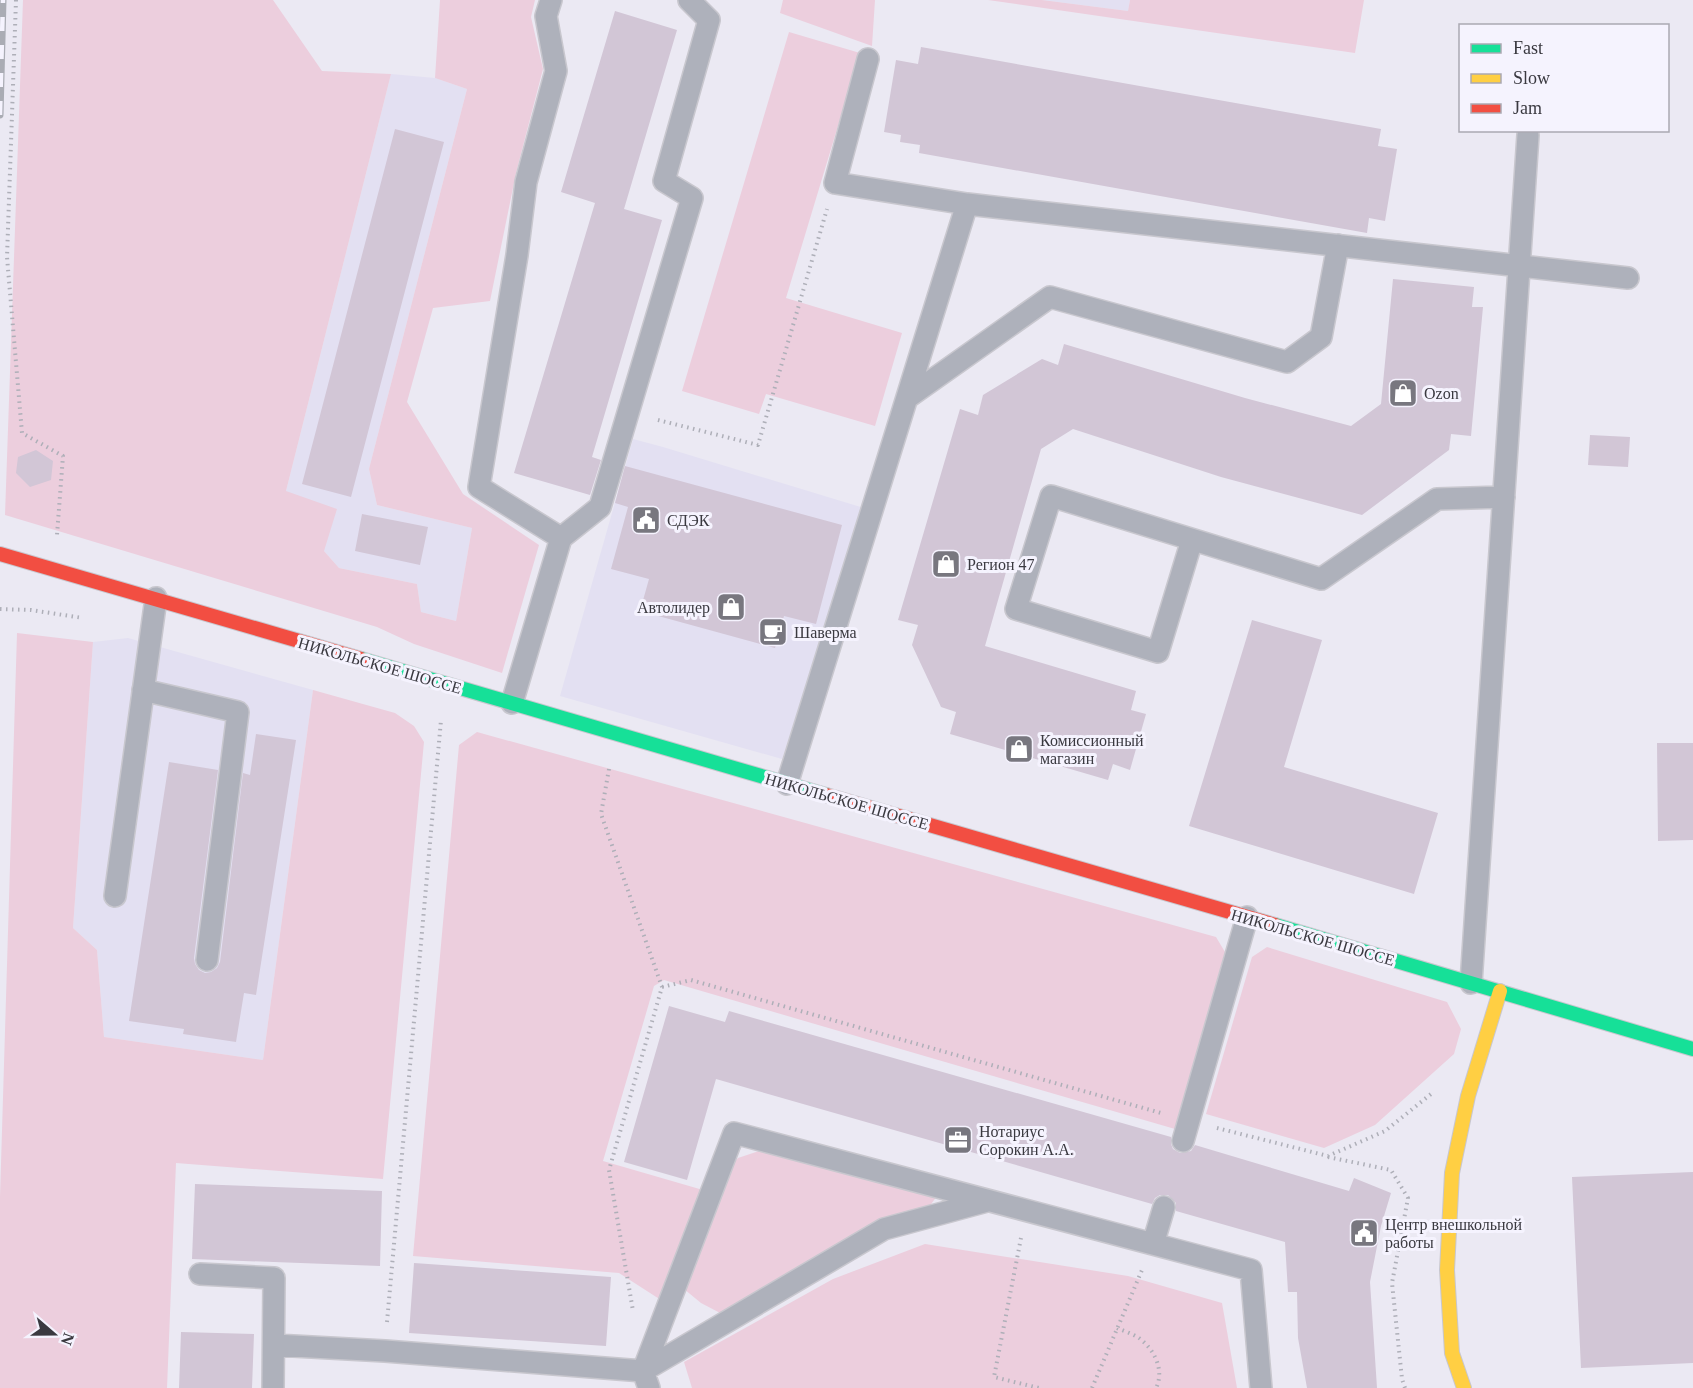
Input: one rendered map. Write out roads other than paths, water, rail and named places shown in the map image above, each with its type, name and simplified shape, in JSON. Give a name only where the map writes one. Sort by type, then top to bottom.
[{"type":"main road","name":"НИКОЛЬСКОЕ ШОССЕ","points":[[0,554],[1693,1049]]},
{"type":"main road","points":[[1464,1388],[1452,1353],[1447,1270],[1452,1173],[1468,1096],[1500,991]]},
{"type":"lane","points":[[551,0],[546,16],[556,71],[526,182],[517,255],[479,487],[561,538]]},
{"type":"lane","points":[[512,703],[561,538],[600,507],[692,198],[664,181],[710,20],[689,0]]},
{"type":"lane","points":[[868,59],[835,183],[967,204],[1628,278]]},
{"type":"lane","points":[[1471,983],[1528,135]]},
{"type":"lane","points":[[787,784],[967,204]]},
{"type":"lane","points":[[907,398],[1050,297],[1287,362],[1321,337],[1338,245]]},
{"type":"lane","points":[[1192,540],[1158,652],[1016,609],[1051,496],[1321,579],[1437,499],[1504,497]]},
{"type":"lane","points":[[115,896],[156,598]]},
{"type":"lane","points":[[143,690],[238,712],[207,960]]},
{"type":"lane","points":[[1186,1131],[1247,917]]},
{"type":"lane","points":[[646,1379],[734,1133],[1251,1270],[1261,1388]]},
{"type":"lane","points":[[275,1346],[385,1351],[646,1379],[884,1229],[988,1200]]},
{"type":"lane","points":[[1153,1244],[1164,1207]]},
{"type":"lane","points":[[200,1274],[274,1278],[273,1388]]},
{"type":"railway","points":[[0,115],[3,0]]},
{"type":"place","name":"Ozon","points":[[1403,393]]},
{"type":"place","name":"СДЭК","points":[[646,520]]},
{"type":"place","name":"Регион 47","points":[[946,564]]},
{"type":"place","name":"Автолидер","points":[[731,607]]},
{"type":"place","name":"Шаверма","points":[[773,632]]},
{"type":"place","name":"Комиссионный магазин","points":[[1019,749]]},
{"type":"place","name":"Нотариус Сорокин А.А.","points":[[958,1140]]},
{"type":"place","name":"Центр внешкольной работы","points":[[1364,1233]]}]
